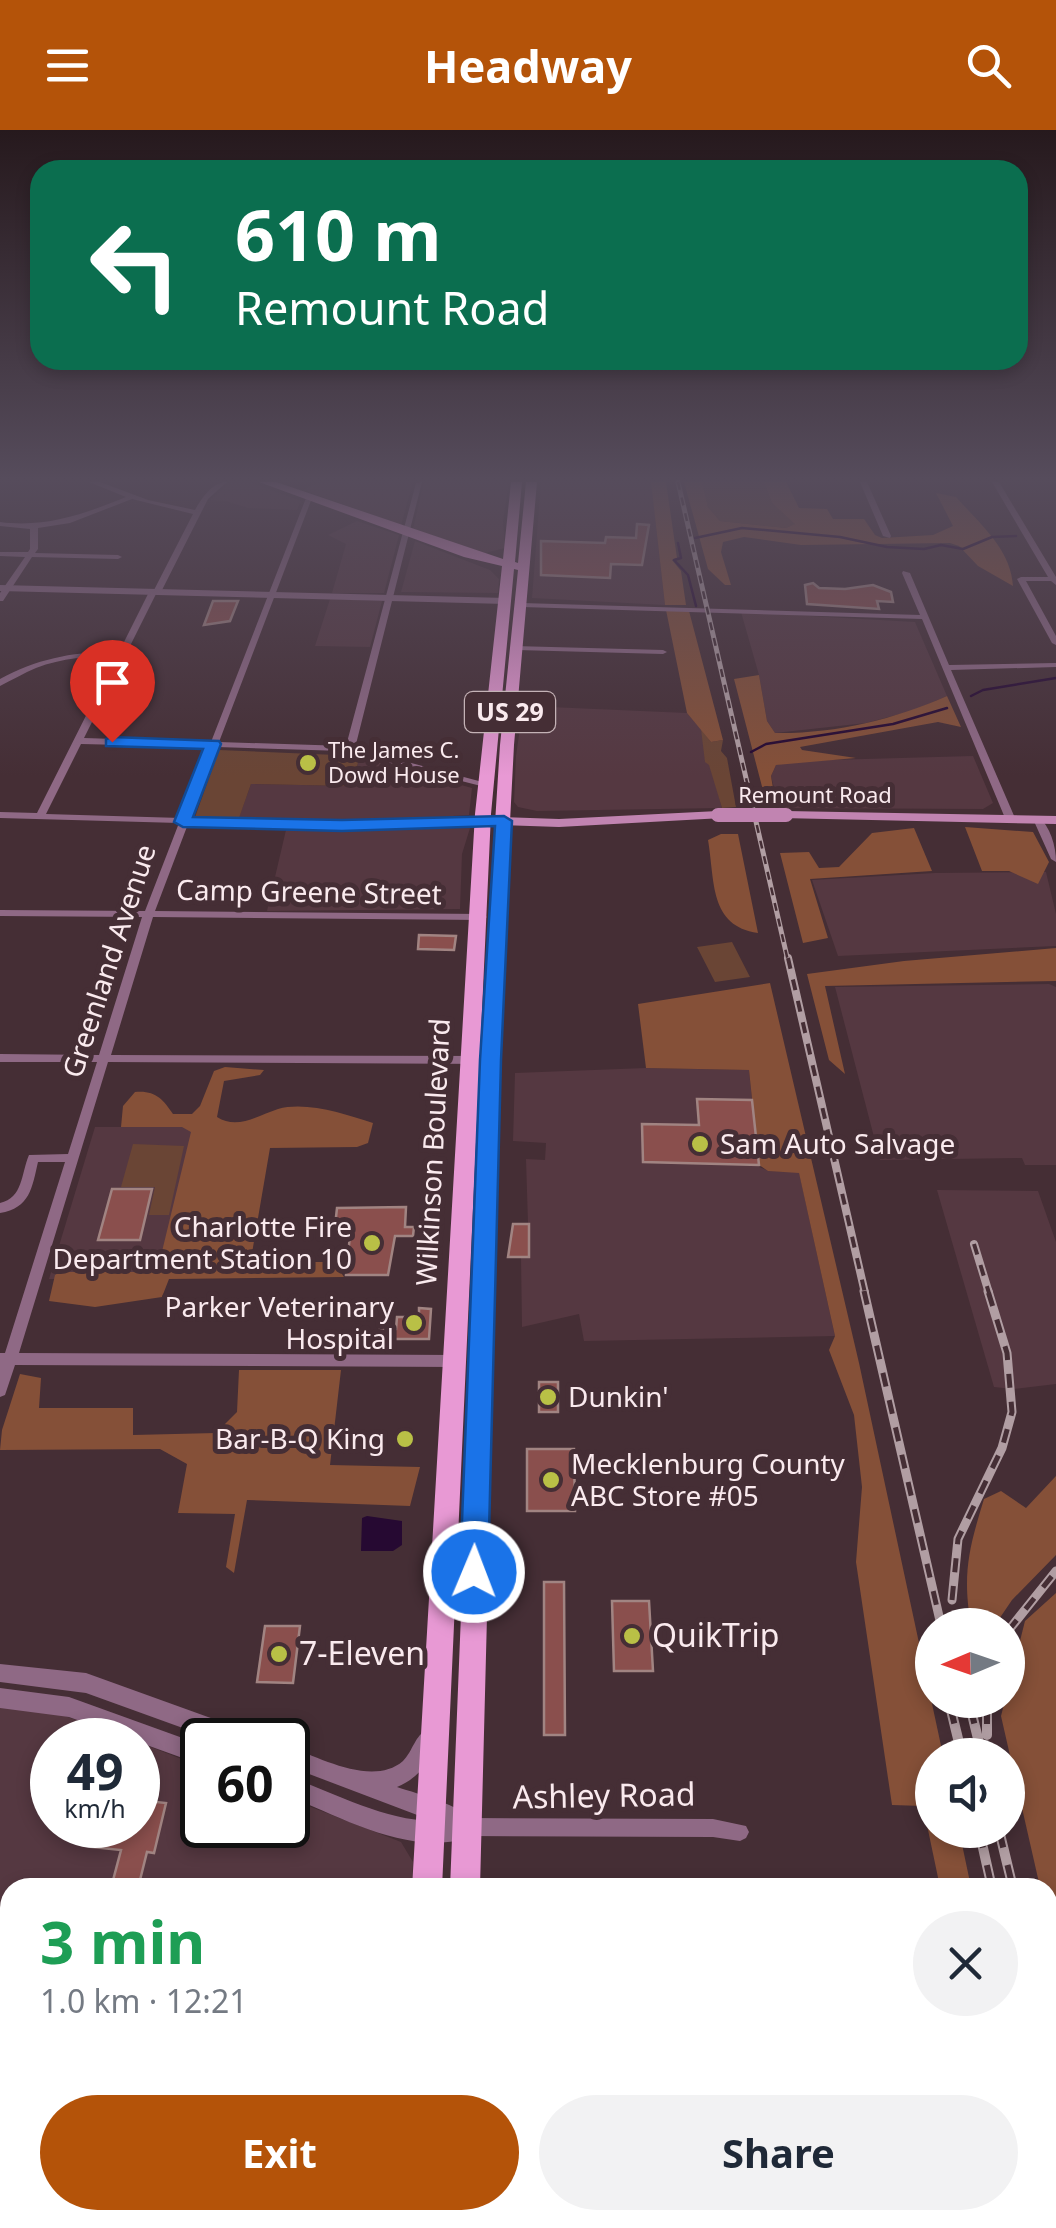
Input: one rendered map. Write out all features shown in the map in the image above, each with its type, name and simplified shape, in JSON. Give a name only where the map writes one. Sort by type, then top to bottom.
[{"type":"main road","points":[[501,580],[506,594]]},
{"type":"main road","name":"Wilkinson Boulevard","points":[[428,1878],[436,1719],[469,1361],[488,917],[485,784],[506,594],[512,580]]},
{"type":"main road","name":"Wilkinson Boulevard","points":[[488,917],[504,821],[506,745],[522,604],[519,580]]},
{"type":"main road","name":"Remount Road","points":[[483,822],[786,815],[1056,820]]},
{"type":"main road","name":"Wilkinson Boulevard","points":[[466,1878],[476,1489],[462,1260],[482,1060]]},
{"type":"street","points":[[40,816],[162,580]]},
{"type":"street","name":"Greenland Avenue","points":[[0,1391],[5,1359],[149,912],[277,580]]},
{"type":"street","points":[[350,749],[394,580]]},
{"type":"street","points":[[909,580],[1010,818]]},
{"type":"street","points":[[1021,580],[1056,643]]},
{"type":"street","points":[[0,600],[3,589],[389,598],[506,594]]},
{"type":"street","points":[[522,604],[923,618]]},
{"type":"street","points":[[517,648],[663,652]]},
{"type":"street","points":[[0,683],[28,666],[56,656],[122,654]]},
{"type":"street","points":[[945,668],[1056,666]]},
{"type":"street","points":[[77,741],[350,749],[485,784]]},
{"type":"street","name":"Remount Road","points":[[0,815],[342,825],[483,822]]},
{"type":"street","points":[[1038,819],[1056,859]]},
{"type":"street","name":"Camp Greene Street","points":[[0,913],[488,917]]},
{"type":"street","points":[[0,1058],[482,1060]]},
{"type":"street","points":[[0,1208],[10,1208],[21,1200],[33,1158],[72,1158]]},
{"type":"street","points":[[5,1359],[469,1361]]},
{"type":"street","points":[[0,1673],[37,1674],[101,1687],[185,1718]]},
{"type":"street","points":[[3,1699],[84,1711],[180,1747]]},
{"type":"street","points":[[342,1776],[378,1782],[402,1775],[420,1759],[436,1719]]},
{"type":"street","points":[[310,1764],[342,1776],[431,1822]]},
{"type":"street","name":"Ashley Road","points":[[310,1792],[431,1822],[468,1827],[713,1828],[740,1832]]},
{"type":"shaded area","points":[[336,580],[387,580],[384,593],[332,593]]},
{"type":"shaded area","points":[[404,580],[499,580],[498,593],[401,592]]},
{"type":"shaded area","points":[[533,580],[662,580],[665,605],[532,598]]},
{"type":"shaded area","points":[[662,580],[682,580],[686,605],[665,605]]},
{"type":"shaded area","points":[[330,599],[382,601],[370,647],[315,646]]},
{"type":"shaded area","points":[[666,610],[689,611],[723,740],[711,742],[687,713]]},
{"type":"shaded area","points":[[741,612],[915,622],[947,696],[915,710],[866,723],[775,733],[767,721]]},
{"type":"shaded area","points":[[759,675],[767,721],[775,733],[862,724],[947,696],[961,727],[938,722],[800,747],[856,758],[776,765],[771,776],[775,800],[766,802],[734,679]]},
{"type":"shaded area","points":[[523,707],[687,713],[701,729],[722,808],[537,811],[518,807],[514,802],[516,756]]},
{"type":"shaded area","points":[[701,729],[711,742],[723,740],[721,751],[727,758],[736,807],[722,808],[705,762]]},
{"type":"shaded area","points":[[219,750],[360,756],[352,784],[347,786],[251,784],[239,818],[195,817]]},
{"type":"shaded area","points":[[973,756],[993,803],[983,809],[779,808],[771,776],[776,765],[792,761]]},
{"type":"shaded area","points":[[360,757],[472,788],[469,815],[358,822],[239,817],[251,784],[347,786],[352,783]]},
{"type":"shaded area","points":[[965,827],[1033,832],[1049,862],[1038,884],[1009,871],[982,871]]},
{"type":"shaded area","points":[[470,828],[462,854],[460,909],[267,911],[286,830]]},
{"type":"shaded area","points":[[914,828],[932,871],[810,879],[828,938],[803,943],[780,853],[809,852],[819,868],[839,867],[872,833]]},
{"type":"shaded area","points":[[721,834],[738,834],[758,933],[730,921],[717,899],[708,840]]},
{"type":"shaded area","points":[[1046,872],[1056,914],[1056,946],[838,956],[812,880],[935,873]]},
{"type":"shaded area","points":[[732,942],[750,977],[715,982],[697,947]]},
{"type":"shaded area","points":[[1056,948],[1056,981],[825,986],[845,1074],[829,1060],[807,974]]},
{"type":"shaded area","points":[[770,983],[859,1363],[915,1624],[915,1718],[935,1718],[939,1738],[915,1738],[915,1806],[892,1805],[856,1562],[862,1487],[854,1415],[829,1350],[835,1336],[799,1173],[768,1171],[759,1165],[749,1070],[646,1068],[638,1004]]},
{"type":"shaded area","points":[[835,987],[1056,987],[1056,1165],[1025,1165],[1022,1158],[880,1160]]},
{"type":"shaded area","points":[[225,1067],[264,1070],[260,1075],[224,1081],[217,1117],[225,1121],[240,1122],[278,1109],[301,1107],[373,1123],[368,1143],[357,1147],[270,1148],[252,1253],[266,1262],[334,1262],[344,1277],[169,1279],[162,1297],[95,1307],[49,1301],[55,1275],[60,1272],[157,1272],[191,1132],[182,1127],[121,1127],[123,1106],[135,1092],[148,1092],[173,1114],[192,1114],[200,1106],[214,1071]]},
{"type":"shaded area","points":[[646,1068],[749,1070],[759,1167],[799,1172],[835,1336],[584,1341],[579,1314],[522,1327],[521,1257],[529,1256],[526,1159],[545,1160],[546,1143],[513,1141],[515,1073]]},
{"type":"shaded area","points":[[95,1127],[196,1127],[161,1279],[49,1279]]},
{"type":"shaded area","points":[[133,1144],[184,1146],[169,1215],[149,1215],[155,1187],[121,1187]]},
{"type":"shaded area","points":[[937,1190],[1038,1191],[1056,1242],[1056,1384],[994,1387]]},
{"type":"shaded area","points":[[239,1370],[341,1370],[330,1465],[420,1467],[410,1506],[247,1500],[234,1573],[226,1567],[235,1514],[178,1513],[187,1464],[160,1449],[0,1450],[2,1430],[20,1374],[41,1378],[39,1408],[133,1408],[133,1435],[216,1433],[237,1412]]},
{"type":"shaded area","points":[[1056,1476],[1056,1555],[1007,1608],[969,1608],[969,1561],[984,1499],[1001,1491],[1026,1508]]},
{"type":"shaded area","points":[[362,1518],[402,1521],[402,1545],[393,1551],[361,1551]]},
{"type":"shaded area","points":[[1056,1593],[1056,1878],[1038,1878],[1025,1821],[1025,1738],[1006,1738],[1001,1718],[1025,1718],[1025,1621]]},
{"type":"shaded area","points":[[0,1707],[71,1718],[30,1718],[30,1848],[160,1848],[160,1751],[180,1758],[180,1848],[310,1848],[310,1807],[401,1842],[413,1862],[412,1878],[0,1878]]},
{"type":"shaded area","points":[[932,1848],[963,1848],[969,1878],[938,1878]]},
{"type":"building","points":[[813,583],[819,588],[845,589],[873,585],[891,592],[893,602],[877,601],[879,609],[807,604],[805,585]]},
{"type":"building","points":[[213,601],[238,601],[230,621],[204,625]]},
{"type":"building","points":[[419,935],[456,936],[454,950],[418,949]]},
{"type":"building","name":"Sam Auto Salvage","points":[[697,1099],[752,1100],[759,1165],[643,1162],[642,1124],[699,1125]]},
{"type":"building","points":[[112,1189],[152,1189],[140,1240],[98,1240]]},
{"type":"building","name":"Charlotte Fire Department Station 10","points":[[406,1207],[405,1227],[414,1227],[413,1236],[395,1236],[388,1275],[346,1275],[350,1235],[334,1235],[337,1208]]},
{"type":"building","points":[[513,1224],[529,1224],[529,1257],[508,1257]]},
{"type":"building","name":"Parker Veterinary Hospital","points":[[419,1308],[431,1309],[429,1339],[380,1339],[380,1329],[396,1329],[397,1317],[419,1317]]},
{"type":"building","name":"Dunkin'","points":[[539,1382],[558,1382],[558,1412],[539,1412]]},
{"type":"building","name":"Mecklenburg County ABC Store #05","points":[[527,1449],[574,1449],[575,1511],[527,1511]]},
{"type":"building","points":[[544,1582],[564,1582],[565,1735],[544,1735]]},
{"type":"building","name":"QuikTrip","points":[[612,1601],[649,1601],[653,1671],[614,1671]]},
{"type":"building","name":"7-Eleven","points":[[265,1626],[300,1626],[293,1683],[257,1682]]},
{"type":"building","points":[[160,1802],[166,1803],[160,1828]]},
{"type":"building","points":[[101,1848],[155,1848],[154,1853],[147,1852],[140,1878],[114,1878],[121,1850]]},
{"type":"waterway","points":[[689,580],[696,606]]},
{"type":"waterway","points":[[971,696],[983,690],[1056,678]]},
{"type":"waterway","points":[[751,752],[766,744],[893,724],[947,708]]},
{"type":"railway","points":[[700,580],[788,961]]},
{"type":"railway","points":[[788,958],[865,1293]]},
{"type":"railway","points":[[974,1244],[989,1293]]},
{"type":"railway","points":[[864,1291],[937,1608]]},
{"type":"railway","points":[[952,1600],[958,1539],[1002,1448],[1012,1412],[1007,1353],[988,1291]]},
{"type":"railway","points":[[1025,1610],[1056,1571]]},
{"type":"railway","points":[[953,1718],[958,1738]]},
{"type":"railway","points":[[973,1718],[978,1738]]},
{"type":"railway","points":[[987,1718],[987,1735]]},
{"type":"railway","points":[[983,1848],[990,1878]]},
{"type":"railway","points":[[1003,1848],[1011,1878]]},
{"type":"place","name":"The James C. Dowd House","points":[[308,763]]},
{"type":"place","name":"Sam Auto Salvage","points":[[700,1144]]},
{"type":"place","name":"Charlotte Fire Department Station 10","points":[[372,1243]]},
{"type":"place","name":"Parker Veterinary Hospital","points":[[414,1323]]},
{"type":"place","name":"Dunkin'","points":[[548,1397]]},
{"type":"place","name":"Bar-B-Q King","points":[[405,1439]]},
{"type":"place","name":"Mecklenburg County ABC Store #05","points":[[551,1480]]},
{"type":"place","name":"QuikTrip","points":[[632,1636]]},
{"type":"place","name":"7-Eleven","points":[[279,1654]]},
{"type":"route","points":[[112,742],[213,744],[183,822],[342,825],[504,821],[491,1060],[474,1572]]}]
